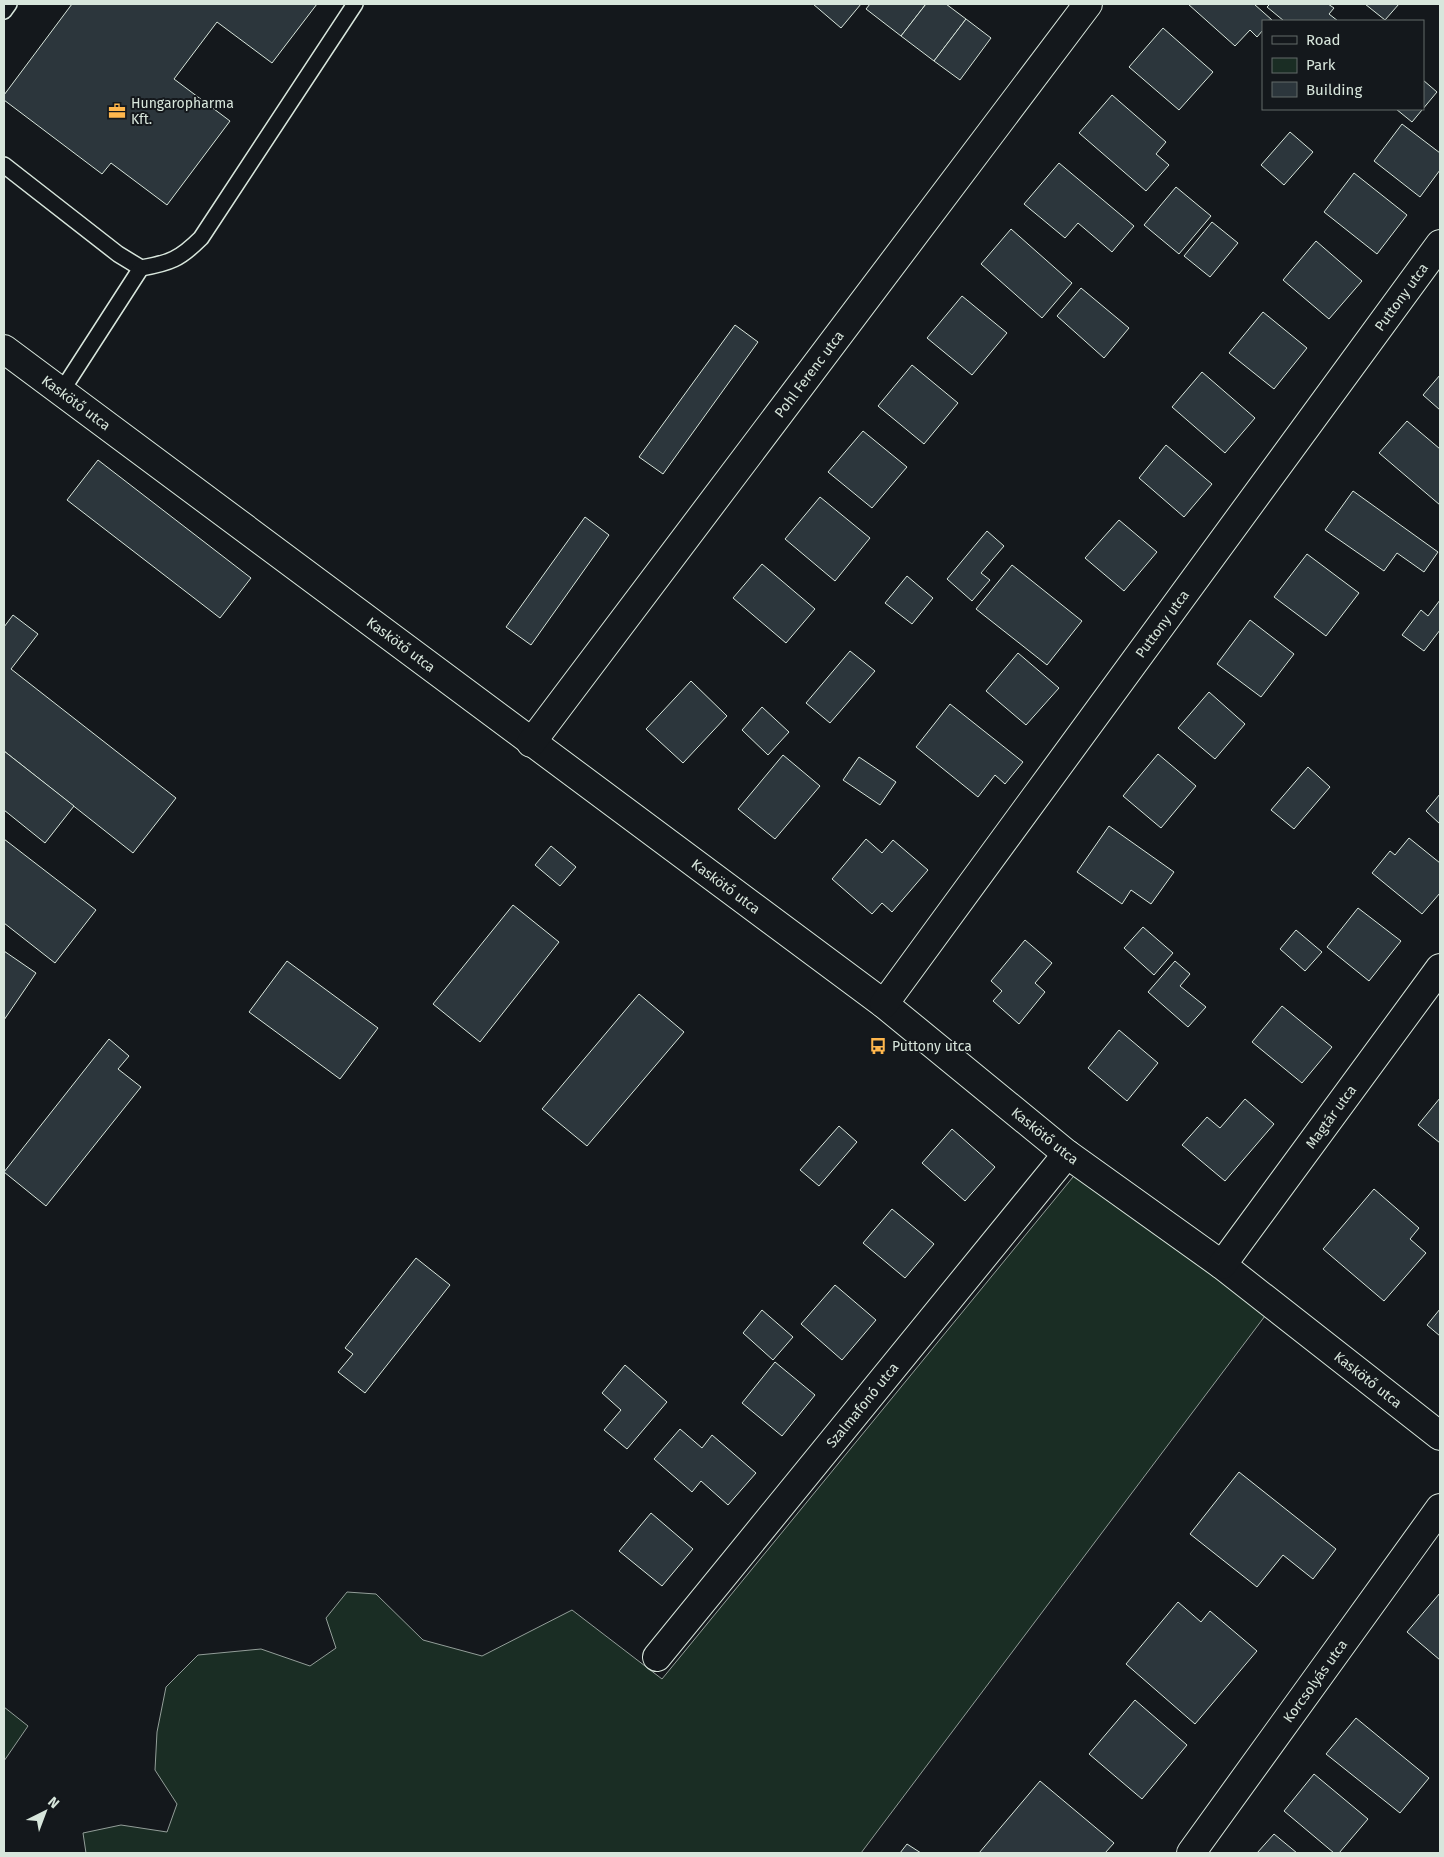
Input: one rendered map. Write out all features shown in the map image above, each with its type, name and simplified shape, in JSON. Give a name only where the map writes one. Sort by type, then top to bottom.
[{"type":"street","name":"Pohl Ferenc utca","points":[[531,742],[1088,4]]},
{"type":"street","name":"Puttony utca","points":[[884,1004],[1440,244]]},
{"type":"street","name":"Kaskötő utca","points":[[4,349],[884,1004],[1067,1154],[1222,1265],[1440,1436]]},
{"type":"street","name":"Magtár utca","points":[[1222,1265],[1440,968]]},
{"type":"street","name":"Szalmafonó utca","points":[[658,1657],[1067,1154]]},
{"type":"street","name":"Korcsolyás utca","points":[[1191,1853],[1440,1508]]},
{"type":"lane","points":[[4,11],[9,4]]},
{"type":"lane","points":[[4,165],[118,254],[141,268],[166,264],[182,257],[201,238],[355,4]]},
{"type":"lane","points":[[61,392],[141,268]]},
{"type":"green space","points":[[1082,1166],[1271,1308],[861,1853],[86,1853],[83,1833],[121,1825],[167,1832],[177,1804],[155,1770],[157,1732],[166,1687],[198,1655],[261,1649],[310,1666],[336,1648],[326,1618],[347,1592],[376,1594],[423,1640],[482,1656],[572,1610],[662,1679]]},
{"type":"green space","points":[[4,1707],[28,1726],[4,1761]]},
{"type":"building","name":"Hungaropharma Kft.","points":[[72,4],[317,4],[272,63],[217,22],[174,79],[230,121],[167,205],[111,163],[102,174],[4,100],[4,95]]},
{"type":"building","points":[[813,4],[861,4],[841,28]]},
{"type":"building","points":[[870,4],[926,4],[901,36],[866,9]]},
{"type":"building","points":[[926,4],[946,4],[966,19],[934,61],[901,36]]},
{"type":"building","points":[[1188,4],[1254,4],[1272,20],[1262,20],[1262,31],[1257,37],[1250,30],[1235,46]]},
{"type":"building","points":[[1270,4],[1328,4],[1334,8],[1329,14],[1337,20],[1283,20],[1267,7]]},
{"type":"building","points":[[1365,4],[1399,4],[1385,20]]},
{"type":"building","points":[[966,19],[991,38],[960,80],[934,61]]},
{"type":"building","points":[[1163,28],[1213,72],[1179,110],[1129,67]]},
{"type":"building","points":[[1424,81],[1437,92],[1424,108]]},
{"type":"building","points":[[1112,95],[1166,142],[1156,154],[1169,165],[1146,191],[1079,133]]},
{"type":"building","points":[[1397,110],[1422,110],[1412,122]]},
{"type":"building","points":[[1402,124],[1440,153],[1440,170],[1420,197],[1374,161]]},
{"type":"building","points":[[1290,132],[1313,152],[1284,185],[1261,165]]},
{"type":"building","points":[[1059,163],[1134,226],[1112,252],[1078,223],[1065,238],[1024,204]]},
{"type":"building","points":[[1354,173],[1407,215],[1377,254],[1324,212]]},
{"type":"building","points":[[1176,187],[1211,216],[1179,254],[1144,225]]},
{"type":"building","points":[[1212,222],[1238,243],[1210,277],[1184,256]]},
{"type":"building","points":[[1011,229],[1072,283],[1042,318],[981,264]]},
{"type":"building","points":[[1316,241],[1362,281],[1329,319],[1283,280]]},
{"type":"building","points":[[1081,288],[1129,328],[1104,358],[1057,316]]},
{"type":"building","points":[[962,296],[1007,333],[972,375],[927,338]]},
{"type":"building","points":[[1263,312],[1307,348],[1274,389],[1229,353]]},
{"type":"building","points":[[735,325],[758,342],[663,474],[639,457]]},
{"type":"building","points":[[912,365],[958,403],[924,444],[878,406]]},
{"type":"building","points":[[1202,372],[1255,418],[1225,453],[1172,407]]},
{"type":"building","points":[[1440,375],[1440,410],[1423,395]]},
{"type":"building","points":[[1407,421],[1440,449],[1440,505],[1379,453]]},
{"type":"building","points":[[863,431],[907,467],[872,508],[828,472]]},
{"type":"building","points":[[1166,445],[1212,484],[1184,517],[1139,478]]},
{"type":"building","points":[[98,460],[251,578],[220,618],[67,500]]},
{"type":"building","points":[[1353,491],[1438,552],[1424,572],[1397,553],[1384,571],[1325,530]]},
{"type":"building","points":[[820,497],[870,538],[835,581],[785,539]]},
{"type":"building","points":[[585,517],[609,535],[531,645],[506,627]]},
{"type":"building","points":[[1119,520],[1157,552],[1124,591],[1085,558]]},
{"type":"building","points":[[987,531],[1004,546],[981,573],[990,580],[972,601],[947,579]]},
{"type":"building","points":[[1307,554],[1359,593],[1326,636],[1274,597]]},
{"type":"building","points":[[762,564],[815,609],[786,643],[733,598]]},
{"type":"building","points":[[1012,565],[1082,621],[1047,665],[976,609]]},
{"type":"building","points":[[907,576],[933,598],[912,624],[885,603]]},
{"type":"building","points":[[1440,600],[1440,630],[1424,651],[1402,635],[1421,610],[1428,616]]},
{"type":"building","points":[[13,615],[38,634],[11,669],[176,798],[133,853],[4,751],[4,627]]},
{"type":"building","points":[[1250,620],[1294,654],[1261,697],[1217,664]]},
{"type":"building","points":[[850,651],[875,671],[830,723],[806,703]]},
{"type":"building","points":[[1018,653],[1059,688],[1026,725],[986,691]]},
{"type":"building","points":[[691,681],[727,716],[683,763],[646,729]]},
{"type":"building","points":[[1209,692],[1245,724],[1215,759],[1178,728]]},
{"type":"building","points":[[950,704],[1023,762],[1005,784],[995,775],[978,797],[916,747]]},
{"type":"building","points":[[762,707],[789,732],[768,755],[742,730]]},
{"type":"building","points":[[4,751],[74,806],[45,843],[4,810]]},
{"type":"building","points":[[1158,754],[1196,786],[1161,828],[1123,796]]},
{"type":"building","points":[[783,755],[820,786],[775,839],[738,809]]},
{"type":"building","points":[[859,757],[896,782],[880,805],[843,780]]},
{"type":"building","points":[[1308,767],[1330,787],[1294,829],[1271,810]]},
{"type":"building","points":[[1440,794],[1440,824],[1426,811]]},
{"type":"building","points":[[1109,826],[1174,872],[1151,904],[1131,890],[1122,904],[1077,872]]},
{"type":"building","points":[[1409,838],[1440,863],[1440,893],[1422,914],[1372,873],[1390,851],[1395,855]]},
{"type":"building","points":[[4,839],[96,910],[55,963],[4,923]]},
{"type":"building","points":[[866,839],[882,853],[893,840],[928,870],[892,912],[882,903],[872,914],[832,879]]},
{"type":"building","points":[[551,846],[576,867],[560,886],[535,865]]},
{"type":"building","points":[[513,905],[559,942],[480,1042],[433,1004]]},
{"type":"building","points":[[1358,908],[1401,941],[1369,981],[1327,947]]},
{"type":"building","points":[[1143,927],[1173,953],[1154,975],[1124,948]]},
{"type":"building","points":[[1296,930],[1322,952],[1305,971],[1280,949]]},
{"type":"building","points":[[1025,940],[1052,963],[1035,983],[1045,992],[1019,1024],[993,1001],[1002,991],[991,981]]},
{"type":"building","points":[[4,951],[36,973],[4,1020]]},
{"type":"building","points":[[287,961],[378,1028],[340,1079],[249,1012]]},
{"type":"building","points":[[1175,961],[1190,974],[1180,986],[1206,1007],[1188,1027],[1148,992]]},
{"type":"building","points":[[639,994],[684,1032],[587,1146],[542,1109]]},
{"type":"building","points":[[1282,1006],[1332,1047],[1302,1083],[1252,1042]]},
{"type":"building","points":[[1119,1030],[1158,1063],[1127,1101],[1088,1068]]},
{"type":"building","points":[[109,1039],[129,1056],[118,1069],[141,1087],[46,1206],[4,1172]]},
{"type":"building","points":[[1440,1098],[1440,1143],[1418,1125]]},
{"type":"building","points":[[1245,1099],[1274,1124],[1225,1181],[1182,1145],[1207,1117],[1220,1128]]},
{"type":"building","points":[[839,1126],[857,1142],[819,1186],[800,1170]]},
{"type":"building","points":[[952,1129],[995,1167],[965,1201],[922,1163]]},
{"type":"building","points":[[1374,1189],[1419,1228],[1410,1239],[1426,1253],[1384,1301],[1323,1249]]},
{"type":"building","points":[[892,1209],[934,1244],[905,1278],[863,1243]]},
{"type":"building","points":[[416,1258],[450,1285],[365,1393],[338,1372],[353,1354],[345,1348]]},
{"type":"building","points":[[835,1285],[876,1320],[842,1360],[801,1324]]},
{"type":"building","points":[[1440,1309],[1440,1336],[1427,1325]]},
{"type":"building","points":[[762,1310],[793,1337],[773,1360],[743,1333]]},
{"type":"building","points":[[775,1362],[815,1395],[782,1436],[742,1403]]},
{"type":"building","points":[[625,1365],[667,1402],[627,1449],[604,1430],[621,1410],[602,1393]]},
{"type":"building","points":[[680,1429],[702,1448],[712,1435],[756,1473],[728,1505],[701,1481],[692,1492],[654,1459]]},
{"type":"building","points":[[1239,1472],[1336,1549],[1313,1579],[1283,1555],[1257,1587],[1190,1534]]},
{"type":"building","points":[[651,1513],[693,1549],[662,1586],[619,1551]]},
{"type":"building","points":[[1440,1593],[1440,1660],[1407,1632]]},
{"type":"building","points":[[1178,1602],[1201,1622],[1210,1611],[1257,1651],[1195,1724],[1126,1664]]},
{"type":"building","points":[[1135,1700],[1187,1745],[1142,1799],[1089,1754]]},
{"type":"building","points":[[1356,1718],[1429,1778],[1400,1813],[1326,1754]]},
{"type":"building","points":[[1314,1774],[1368,1819],[1339,1853],[1334,1853],[1284,1811]]},
{"type":"building","points":[[1040,1781],[1114,1843],[1105,1853],[979,1853]]},
{"type":"building","points":[[1274,1834],[1297,1853],[1257,1853]]},
{"type":"building","points":[[907,1844],[921,1853],[900,1853]]},
{"type":"place","name":"Hungaropharma Kft.","points":[[117,111]]},
{"type":"place","name":"Puttony utca","points":[[878,1046]]}]
